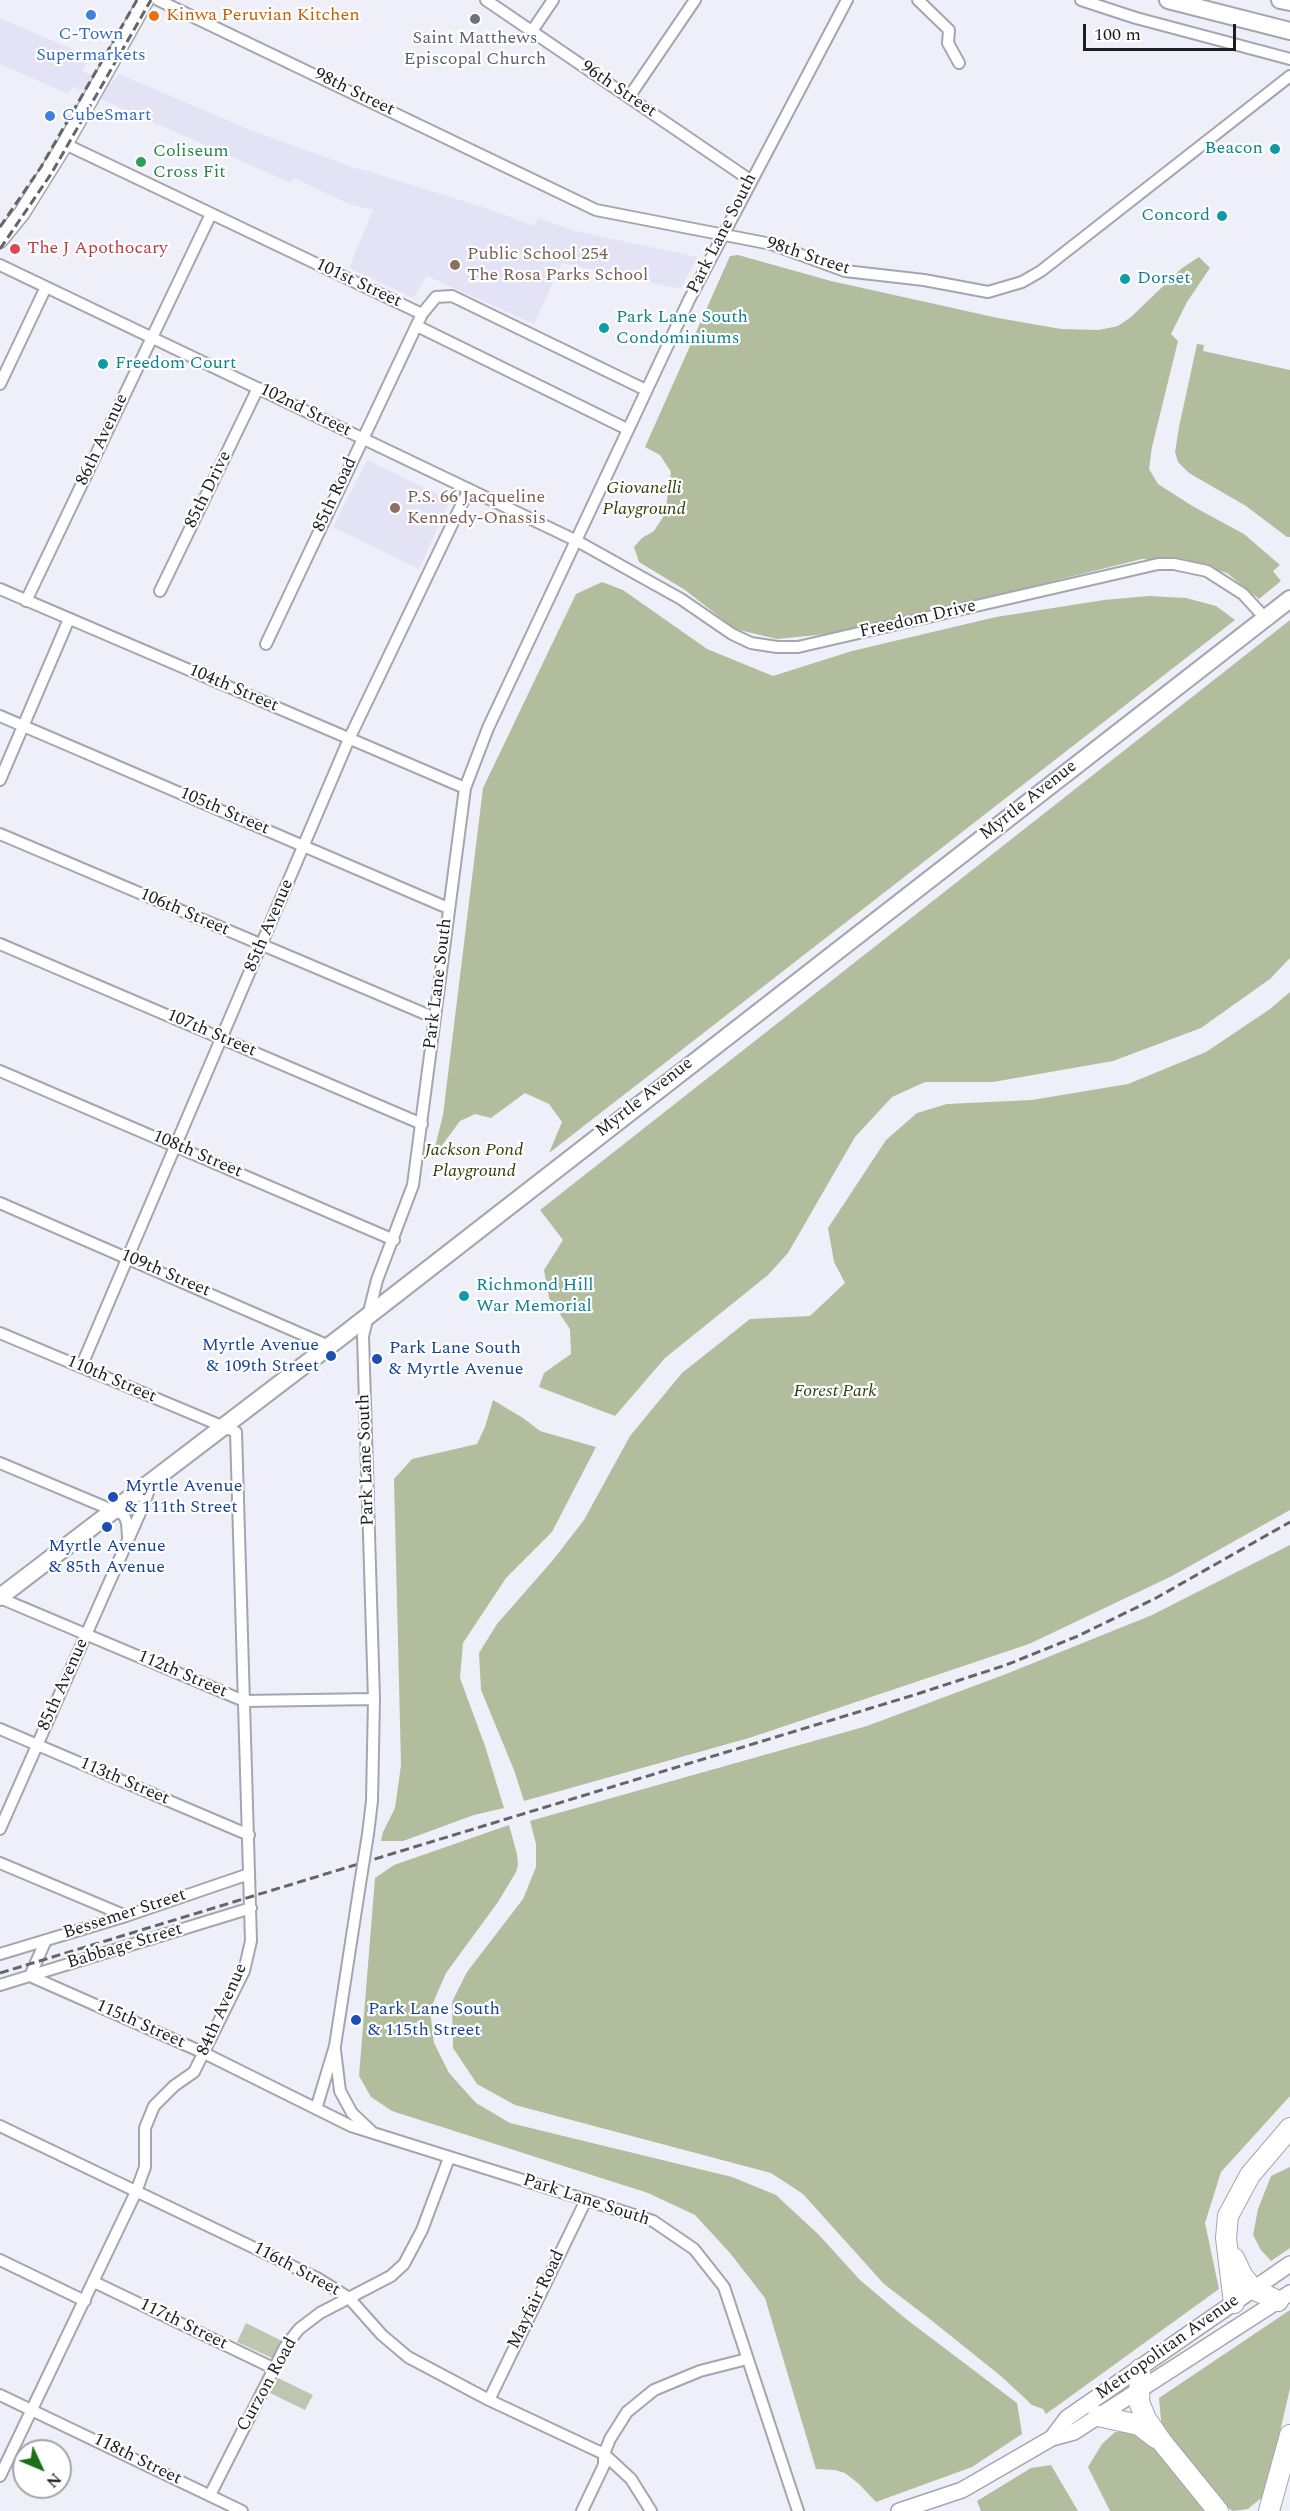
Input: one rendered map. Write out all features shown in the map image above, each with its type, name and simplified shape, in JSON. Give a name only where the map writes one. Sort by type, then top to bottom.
[{"type":"highway","points":[[1234,2303],[1227,2222],[1238,2194],[1250,2175],[1290,2128]]},
{"type":"highway","points":[[1228,2244],[1242,2275],[1253,2289],[1284,2297]]},
{"type":"highway","points":[[1140,2379],[1139,2402],[1146,2419],[1218,2511]]},
{"type":"highway","points":[[1098,2416],[1139,2425],[1162,2442]]},
{"type":"highway","points":[[1269,2511],[1290,2435]]},
{"type":"highway","points":[[1282,2511],[1290,2487]]},
{"type":"main road","points":[[0,240],[22,213],[65,144],[146,0]]},
{"type":"main road","points":[[1168,0],[1290,30]]},
{"type":"main road","points":[[1280,0],[1290,2]]},
{"type":"main road","name":"Myrtle Avenue","points":[[0,1598],[329,1346],[1290,598]]},
{"type":"main road","name":"Metropolitan Avenue","points":[[899,2511],[962,2490],[1052,2438],[1074,2432],[1098,2416],[1234,2303],[1290,2264]]},
{"type":"main road","name":"Metropolitan Avenue","points":[[1052,2438],[1067,2418],[1284,2297]]},
{"type":"street","name":"98th Street","points":[[158,0],[596,210],[771,244],[845,271],[924,280],[988,292],[1000,290],[1041,271],[1290,76]]},
{"type":"street","name":"96th Street","points":[[486,0],[750,180]]},
{"type":"street","points":[[532,31],[553,0]]},
{"type":"street","points":[[628,97],[695,0]]},
{"type":"street","name":"Park Lane South","points":[[798,2511],[724,2287],[694,2249],[652,2221],[351,2126],[316,2109],[335,2046],[372,1801],[374,1699],[363,1336],[377,1280],[413,1185],[465,788],[488,728],[577,541],[627,429],[750,180],[847,0]]},
{"type":"street","points":[[918,0],[949,30],[948,43],[959,63]]},
{"type":"street","points":[[1081,0],[1136,18],[1290,59]]},
{"type":"street","name":"101st Street","points":[[65,144],[422,314],[436,297],[452,296],[646,390]]},
{"type":"street","name":"86th Avenue","points":[[26,601],[211,214]]},
{"type":"street","name":"102nd Street","points":[[0,266],[577,541]]},
{"type":"street","points":[[0,384],[46,287]]},
{"type":"street","name":"85th Road","points":[[266,644],[422,314]]},
{"type":"street","name":"101st Street","points":[[417,326],[627,429]]},
{"type":"street","name":"85th Drive","points":[[160,591],[258,388]]},
{"type":"street","name":"85th Avenue","points":[[81,1368],[349,739],[469,489]]},
{"type":"street","name":"Freedom Drive","points":[[577,541],[681,598],[732,634],[751,642],[777,647],[798,647],[888,628],[1158,564],[1174,564],[1207,571],[1243,594],[1264,618]]},
{"type":"street","name":"104th Street","points":[[0,589],[465,788]]},
{"type":"street","points":[[0,780],[69,619]]},
{"type":"street","name":"105th Street","points":[[0,716],[448,908]]},
{"type":"street","name":"106th Street","points":[[0,834],[435,1018]]},
{"type":"street","name":"107th Street","points":[[0,944],[422,1124]]},
{"type":"street","name":"108th Street","points":[[0,1071],[394,1240]]},
{"type":"street","name":"109th Street","points":[[0,1203],[329,1346]]},
{"type":"street","name":"110th Street","points":[[0,1333],[222,1427]]},
{"type":"street","name":"84th Avenue","points":[[0,2476],[136,2192],[145,2167],[145,2128],[154,2106],[174,2086],[194,2072],[244,1971],[251,1941],[236,1432],[222,1427]]},
{"type":"street","points":[[0,1463],[124,1515],[128,1523],[128,1541]]},
{"type":"street","name":"85th Avenue","points":[[0,1829],[128,1541],[151,1483]]},
{"type":"street","name":"112th Street","points":[[0,1598],[244,1701],[374,1699]]},
{"type":"street","name":"113th Street","points":[[0,1730],[249,1835]]},
{"type":"street","points":[[0,1863],[126,1916]]},
{"type":"street","name":"Bessemer Street","points":[[0,1954],[126,1916],[249,1874]]},
{"type":"street","name":"Babbage Street","points":[[0,1985],[251,1908]]},
{"type":"street","points":[[30,1976],[46,1941]]},
{"type":"street","name":"115th Street","points":[[30,1976],[204,2053],[316,2109]]},
{"type":"street","name":"Park Lane South","points":[[335,2046],[340,2091],[352,2113],[373,2133]]},
{"type":"street","name":"116th Street","points":[[0,2126],[317,2278],[349,2298],[382,2335],[408,2357],[489,2400],[604,2454],[631,2479],[651,2511]]},
{"type":"street","name":"Curzon Road","points":[[210,2495],[273,2368],[299,2329],[320,2313],[391,2276],[404,2264],[422,2230],[449,2158]]},
{"type":"street","name":"Mayfair Road","points":[[489,2400],[586,2200]]},
{"type":"street","points":[[0,2260],[85,2301]]},
{"type":"street","name":"117th Street","points":[[94,2282],[273,2368]]},
{"type":"street","points":[[582,2511],[604,2465],[604,2454],[614,2430],[627,2412],[654,2390],[700,2371],[747,2359]]},
{"type":"street","name":"118th Street","points":[[0,2395],[242,2511]]},
{"type":"shaded area","points":[[0,18],[90,57],[82,71],[111,84],[119,74],[250,130],[344,164],[489,209],[534,226],[538,218],[575,231],[698,257],[680,289],[562,263],[534,324],[427,276],[413,298],[349,268],[373,210],[349,204],[294,178],[291,183],[73,87],[68,94],[0,64]]},
{"type":"shaded area","name":"P.S. 66 Jacqueline Kennedy-Onassis","points":[[367,460],[450,500],[419,569],[333,527]]},
{"type":"green space","points":[[738,255],[831,281],[998,318],[1061,329],[1099,330],[1118,326],[1131,317],[1182,268],[1199,257],[1210,268],[1187,302],[1171,334],[1178,341],[1152,447],[1149,469],[1158,484],[1244,534],[1280,565],[1273,571],[1281,581],[1259,599],[1227,573],[1183,560],[1142,559],[953,606],[827,634],[777,639],[735,629],[685,590],[639,562],[634,547],[642,538],[654,531],[665,514],[671,472],[660,455],[645,447],[730,256]]},
{"type":"green space","points":[[1197,344],[1204,345],[1203,351],[1290,370],[1290,537],[1246,506],[1189,473],[1178,462],[1175,452],[1179,427]]},
{"type":"green space","points":[[602,582],[623,590],[707,649],[773,676],[852,651],[996,617],[1104,600],[1149,596],[1186,598],[1216,606],[1235,620],[549,1153],[562,1122],[549,1104],[525,1093],[491,1118],[475,1114],[460,1121],[432,1159],[443,1115],[483,788],[576,594]]},
{"type":"green space","points":[[1290,620],[1290,958],[1270,979],[1201,1028],[1113,1061],[993,1082],[925,1082],[892,1097],[855,1137],[788,1253],[768,1275],[665,1358],[615,1416],[539,1387],[544,1373],[571,1354],[570,1329],[549,1298],[544,1270],[563,1240],[540,1210]]},
{"type":"green space","name":"Forest Park","points":[[1290,992],[1290,1510],[1172,1576],[1029,1644],[749,1738],[524,1801],[514,1770],[481,1690],[479,1653],[497,1624],[553,1560],[584,1520],[630,1436],[682,1373],[750,1319],[810,1316],[845,1283],[834,1262],[828,1228],[886,1140],[917,1113],[947,1104],[1032,1100],[1128,1084],[1206,1052],[1270,1009]]},
{"type":"green space","points":[[493,1400],[540,1431],[596,1447],[552,1532],[506,1578],[463,1643],[460,1678],[485,1746],[504,1808],[474,1815],[403,1841],[381,1841],[395,1808],[401,1765],[394,1479],[412,1459],[477,1444]]},
{"type":"green space","points":[[1290,1545],[1290,2096],[1221,2172],[1205,2223],[1219,2289],[1046,2414],[1043,2409],[1032,2405],[1002,2377],[884,2284],[803,2194],[771,2173],[515,2105],[477,2084],[453,2048],[452,2002],[467,1972],[523,1899],[536,1867],[536,1844],[530,1821],[867,1726],[1006,1674],[1152,1615]]},
{"type":"green space","points":[[509,1825],[517,1854],[516,1872],[498,1902],[446,1973],[430,2010],[434,2043],[449,2073],[476,2103],[510,2123],[732,2177],[776,2195],[819,2235],[860,2280],[906,2319],[1017,2403],[1022,2434],[972,2467],[876,2502],[845,2473],[816,2469],[765,2298],[730,2253],[695,2215],[648,2193],[392,2111],[371,2097],[359,2076],[375,1878],[394,1865]]},
{"type":"green space","points":[[1290,2167],[1290,2248],[1271,2261],[1261,2250],[1253,2235],[1258,2209],[1271,2176]]},
{"type":"green space","points":[[1290,2310],[1290,2388],[1266,2494],[1248,2509],[1233,2511],[1221,2504],[1162,2431],[1159,2398]]},
{"type":"green space","points":[[246,2323],[282,2341],[272,2358],[237,2342]]},
{"type":"green space","points":[[278,2378],[313,2395],[305,2410],[270,2393]]},
{"type":"green space","points":[[1115,2432],[1136,2432],[1148,2441],[1208,2511],[1110,2511],[1088,2467],[1102,2444]]},
{"type":"green space","points":[[1051,2465],[1078,2511],[981,2511],[977,2501],[1031,2468]]},
{"type":"railway","points":[[0,227],[41,167],[137,0]]},
{"type":"railway","points":[[0,249],[51,174],[151,0]]},
{"type":"railway","points":[[0,1973],[1006,1665],[1078,1636],[1156,1598],[1290,1522]]},
{"type":"place","name":"C‑Town Supermarkets","points":[[91,15]]},
{"type":"place","name":"Kinwa Peruvian Kitchen","points":[[154,16]]},
{"type":"place","name":"Saint Matthews Episcopal Church","points":[[475,19]]},
{"type":"place","name":"CubeSmart","points":[[50,116]]},
{"type":"place","name":"Beacon","points":[[1275,149]]},
{"type":"place","name":"Coliseum Cross Fit","points":[[141,162]]},
{"type":"place","name":"Concord","points":[[1222,216]]},
{"type":"place","name":"The J Apothocary","points":[[15,249]]},
{"type":"place","name":"Public School 254 The Rosa Parks School","points":[[455,265]]},
{"type":"place","name":"Dorset","points":[[1125,279]]},
{"type":"place","name":"Park Lane South Condominiums","points":[[604,328]]},
{"type":"place","name":"Freedom Court","points":[[103,364]]},
{"type":"place","name":"P.S. 66 Jacqueline Kennedy-Onassis","points":[[395,508]]},
{"type":"place","name":"Richmond Hill War Memorial","points":[[464,1296]]},
{"type":"place","name":"Myrtle Avenue & 109th Street","points":[[331,1356]]},
{"type":"place","name":"Park Lane South & Myrtle Avenue","points":[[377,1359]]},
{"type":"place","name":"Myrtle Avenue & 111th Street","points":[[113,1497]]},
{"type":"place","name":"Myrtle Avenue & 85th Avenue","points":[[107,1527]]},
{"type":"place","name":"Park Lane South & 115th Street","points":[[356,2020]]},
{"type":"park label","name":"Giovanelli Playground","points":[[644,499]]},
{"type":"park label","name":"Jackson Pond Playground","points":[[474,1161]]}]
